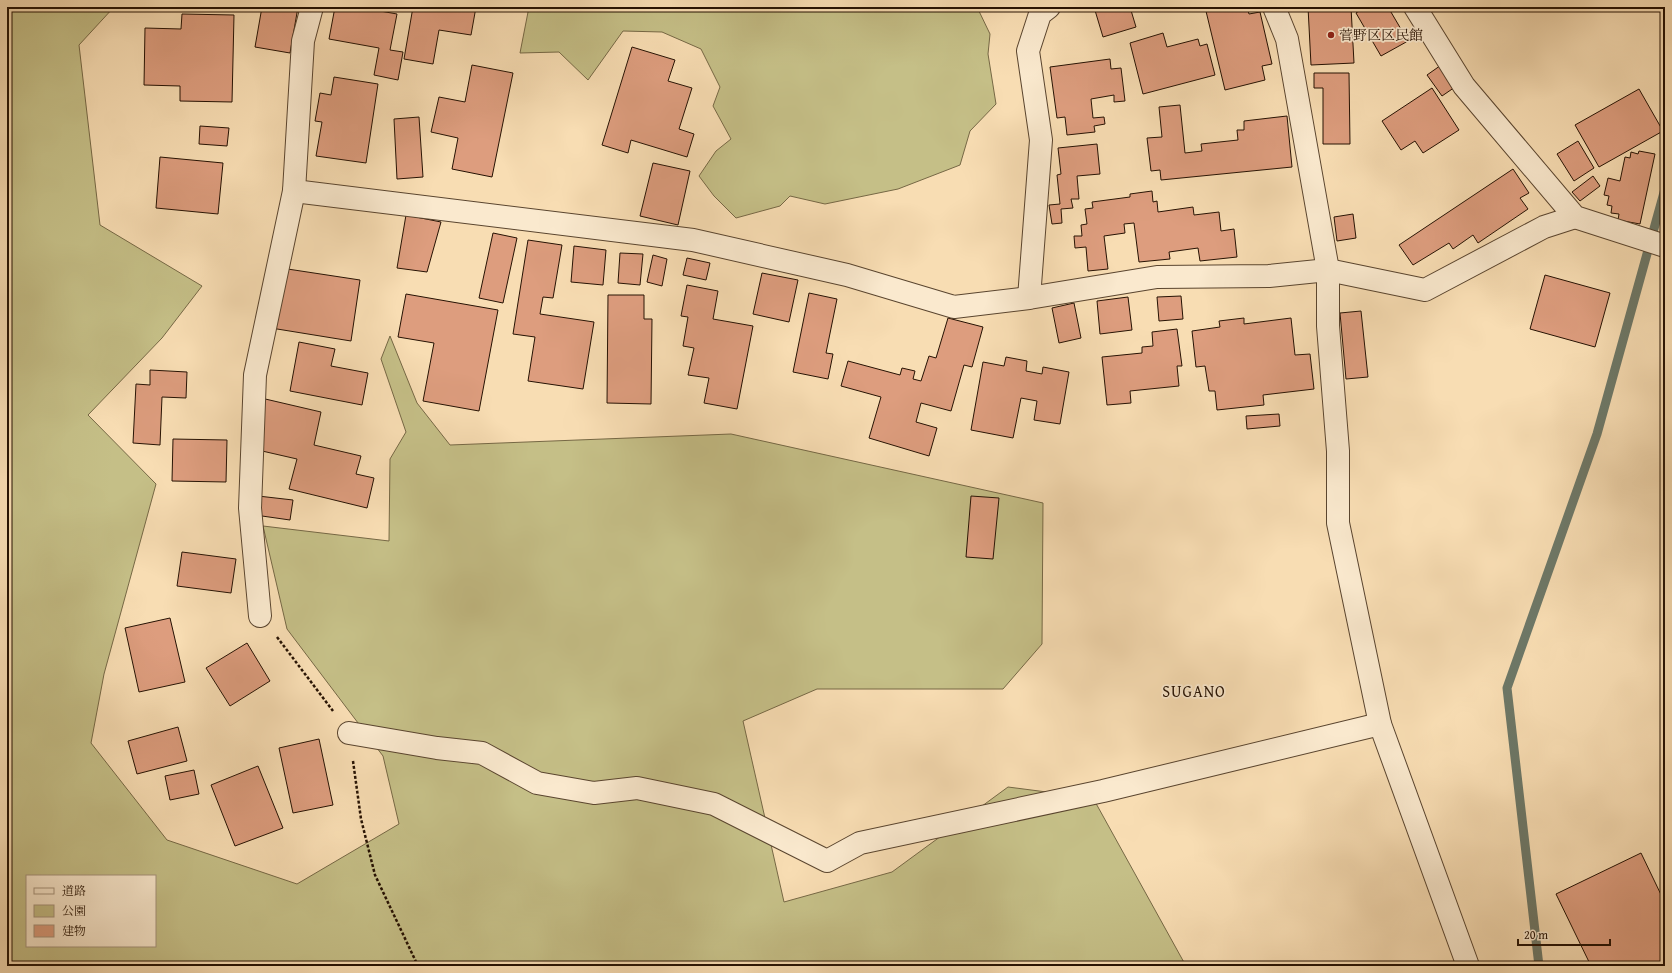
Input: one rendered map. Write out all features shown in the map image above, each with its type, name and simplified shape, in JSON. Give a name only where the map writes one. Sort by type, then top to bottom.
[{"type":"street","points":[[260,616],[250,508],[255,375],[294,191],[304,41],[312,7]]},
{"type":"street","points":[[1029,298],[1041,140],[1028,51],[1040,14],[1049,7]]},
{"type":"street","points":[[1274,7],[1287,39],[1328,270],[1328,326],[1338,451],[1338,523],[1380,724],[1468,966]]},
{"type":"street","points":[[1415,7],[1464,86],[1575,217],[1665,246]]},
{"type":"street","points":[[294,191],[693,240],[847,275],[954,307],[1029,298],[1157,277],[1269,276],[1328,270],[1425,290],[1544,227],[1575,217]]},
{"type":"street","points":[[349,733],[437,748],[482,753],[538,782],[594,793],[637,788],[714,804],[827,861],[860,843],[1103,791],[1380,724]]},
{"type":"path","points":[[260,616],[349,733],[361,819],[375,875],[418,966]]},
{"type":"green space","points":[[7,7],[114,7],[79,45],[100,225],[202,286],[162,338],[88,415],[156,484],[104,674],[91,743],[167,840],[297,884],[399,824],[383,756],[287,629],[263,526],[389,541],[390,459],[406,432],[381,359],[390,336],[417,403],[450,445],[731,434],[1043,503],[1042,644],[1003,689],[817,689],[743,721],[784,902],[892,872],[1008,787],[1093,798],[1186,966],[7,966]]},
{"type":"green space","points":[[529,7],[977,7],[990,34],[988,54],[996,104],[970,131],[960,165],[898,189],[825,204],[790,196],[780,206],[736,218],[714,196],[699,176],[716,151],[731,139],[713,106],[720,87],[701,49],[662,32],[623,31],[588,80],[559,52],[520,53]]},
{"type":"building","points":[[262,7],[298,7],[290,53],[255,47]]},
{"type":"building","points":[[335,7],[369,7],[369,9],[397,14],[390,50],[403,52],[398,80],[374,75],[379,48],[329,39]]},
{"type":"building","points":[[413,7],[476,7],[471,35],[439,30],[433,64],[404,59]]},
{"type":"building","points":[[1094,7],[1130,7],[1136,27],[1103,37]]},
{"type":"building","points":[[1205,7],[1247,7],[1249,14],[1260,12],[1272,64],[1262,66],[1265,80],[1225,90]]},
{"type":"building","name":"菅野区区民館","points":[[1308,7],[1351,7],[1354,63],[1311,65]]},
{"type":"building","points":[[1365,7],[1388,7],[1408,41],[1381,56],[1356,13]]},
{"type":"building","points":[[182,14],[234,15],[232,102],[180,101],[180,86],[144,85],[145,28],[181,29]]},
{"type":"building","points":[[1163,33],[1167,47],[1198,39],[1200,46],[1207,44],[1215,75],[1143,94],[1130,43]]},
{"type":"building","points":[[632,47],[675,60],[668,81],[692,88],[679,129],[694,134],[687,157],[631,140],[628,153],[602,145]]},
{"type":"building","points":[[1110,59],[1111,69],[1121,68],[1125,101],[1114,102],[1114,95],[1091,99],[1093,118],[1104,117],[1105,124],[1094,126],[1095,132],[1067,135],[1065,117],[1057,118],[1050,67]]},
{"type":"building","points":[[1444,63],[1458,85],[1442,96],[1427,75]]},
{"type":"building","points":[[472,65],[513,73],[492,177],[452,169],[458,138],[431,132],[439,97],[465,102]]},
{"type":"building","points":[[1314,73],[1349,73],[1350,144],[1323,144],[1323,88],[1314,88]]},
{"type":"building","points":[[334,77],[378,84],[366,163],[316,156],[322,122],[315,121],[320,93],[331,95]]},
{"type":"building","points":[[1432,88],[1459,130],[1423,153],[1415,141],[1401,150],[1382,121]]},
{"type":"building","points":[[1639,89],[1663,131],[1599,167],[1575,125]]},
{"type":"building","points":[[1180,105],[1185,153],[1202,151],[1201,144],[1238,140],[1237,130],[1244,130],[1244,121],[1287,116],[1292,167],[1161,180],[1160,170],[1151,171],[1147,138],[1162,137],[1159,107]]},
{"type":"building","points":[[419,117],[423,177],[397,179],[394,119]]},
{"type":"building","points":[[200,126],[229,128],[227,146],[199,144]]},
{"type":"building","points":[[1578,141],[1594,168],[1574,181],[1557,154]]},
{"type":"building","points":[[1097,144],[1100,174],[1077,176],[1079,199],[1071,199],[1073,208],[1061,209],[1062,223],[1052,224],[1049,205],[1060,204],[1057,175],[1061,174],[1058,148]]},
{"type":"building","points":[[1639,151],[1655,154],[1640,224],[1618,220],[1619,214],[1611,213],[1612,206],[1607,205],[1609,196],[1604,195],[1608,178],[1620,181],[1625,157],[1630,158],[1631,152],[1638,154]]},
{"type":"building","points":[[160,157],[223,163],[218,214],[156,208]]},
{"type":"building","points":[[653,163],[690,171],[678,225],[640,216]]},
{"type":"building","points":[[1513,169],[1529,193],[1520,198],[1528,209],[1478,243],[1473,235],[1453,249],[1449,243],[1413,265],[1399,245]]},
{"type":"building","points":[[1593,176],[1600,186],[1580,201],[1572,192]]},
{"type":"building","points":[[1152,191],[1153,202],[1157,201],[1158,212],[1193,207],[1194,215],[1219,212],[1221,231],[1234,229],[1237,257],[1200,261],[1198,248],[1169,252],[1170,259],[1139,262],[1134,223],[1124,224],[1125,233],[1104,236],[1108,269],[1088,271],[1086,247],[1075,248],[1074,236],[1082,236],[1081,225],[1087,224],[1085,209],[1093,208],[1092,202],[1130,197],[1130,194]]},
{"type":"building","points":[[1353,214],[1356,238],[1337,241],[1334,217]]},
{"type":"building","points":[[406,215],[441,222],[427,272],[397,268]]},
{"type":"building","points":[[493,233],[517,238],[503,303],[479,298]]},
{"type":"building","points":[[528,240],[562,245],[553,298],[543,297],[540,314],[594,322],[583,389],[528,381],[535,337],[513,334]]},
{"type":"building","points":[[574,246],[606,250],[603,285],[571,282]]},
{"type":"building","points":[[620,253],[643,254],[640,285],[618,283]]},
{"type":"building","points":[[653,255],[667,259],[662,286],[647,282]]},
{"type":"building","points":[[687,258],[710,263],[706,280],[683,275]]},
{"type":"building","points":[[281,268],[360,280],[351,341],[271,328]]},
{"type":"building","points":[[762,273],[798,280],[789,322],[753,314]]},
{"type":"building","points":[[1545,275],[1610,293],[1595,347],[1530,329]]},
{"type":"building","points":[[687,285],[718,291],[713,319],[753,326],[737,409],[704,403],[709,378],[688,375],[694,348],[683,346],[688,317],[681,316]]},
{"type":"building","points":[[809,293],[837,299],[826,353],[833,354],[828,379],[793,372]]},
{"type":"building","points":[[406,294],[498,310],[479,411],[423,401],[434,343],[398,337]]},
{"type":"building","points":[[608,295],[644,295],[644,319],[652,319],[651,404],[607,403]]},
{"type":"building","points":[[1181,296],[1183,319],[1159,321],[1157,297]]},
{"type":"building","points":[[1128,297],[1132,330],[1100,334],[1097,301]]},
{"type":"building","points":[[1074,303],[1081,338],[1059,343],[1052,308]]},
{"type":"building","points":[[1361,311],[1368,377],[1346,379],[1340,313]]},
{"type":"building","points":[[948,318],[983,327],[972,367],[964,365],[951,411],[921,403],[916,422],[937,428],[929,456],[869,438],[881,397],[841,386],[848,361],[900,375],[902,368],[915,371],[913,379],[921,381],[929,356],[936,358]]},
{"type":"building","points":[[1244,318],[1244,324],[1291,318],[1295,355],[1310,354],[1314,389],[1263,395],[1264,405],[1217,410],[1215,391],[1209,391],[1205,366],[1196,367],[1192,331],[1220,327],[1219,321]]},
{"type":"building","points":[[1177,329],[1182,366],[1177,366],[1179,386],[1130,391],[1131,403],[1107,405],[1102,357],[1142,353],[1142,347],[1153,346],[1152,332]]},
{"type":"building","points":[[299,342],[335,349],[331,366],[368,373],[362,405],[290,391]]},
{"type":"building","points":[[1006,357],[1027,361],[1026,371],[1042,374],[1043,367],[1069,372],[1060,424],[1034,420],[1037,401],[1021,398],[1013,438],[971,430],[983,362],[1004,366]]},
{"type":"building","points":[[150,370],[187,372],[186,398],[162,397],[160,445],[133,443],[136,384],[150,385]]},
{"type":"building","points":[[261,398],[321,412],[314,445],[361,456],[356,474],[374,478],[367,508],[289,489],[297,459],[249,448]]},
{"type":"building","points":[[1279,414],[1280,426],[1247,429],[1246,416]]},
{"type":"building","points":[[173,439],[227,440],[226,482],[172,481]]},
{"type":"building","points":[[258,496],[293,500],[290,520],[255,515]]},
{"type":"building","points":[[971,496],[999,498],[993,559],[966,557]]},
{"type":"building","points":[[182,552],[236,559],[231,593],[177,586]]},
{"type":"building","points":[[170,618],[185,682],[139,692],[125,628]]},
{"type":"building","points":[[247,643],[270,681],[230,706],[206,668]]},
{"type":"building","points":[[178,727],[187,761],[137,774],[128,741]]},
{"type":"building","points":[[319,739],[333,805],[293,813],[279,748]]},
{"type":"building","points":[[258,766],[283,828],[235,846],[211,785]]},
{"type":"building","points":[[194,770],[199,794],[170,800],[165,776]]},
{"type":"building","points":[[1641,853],[1665,903],[1665,966],[1591,966],[1556,894]]},
{"type":"waterway","points":[[1539,966],[1507,688],[1597,434],[1665,189]]},
{"type":"place","name":"菅野区区民館","points":[[1331,35]]},
{"type":"district","name":"SUGANO","points":[[1194,691]]}]
